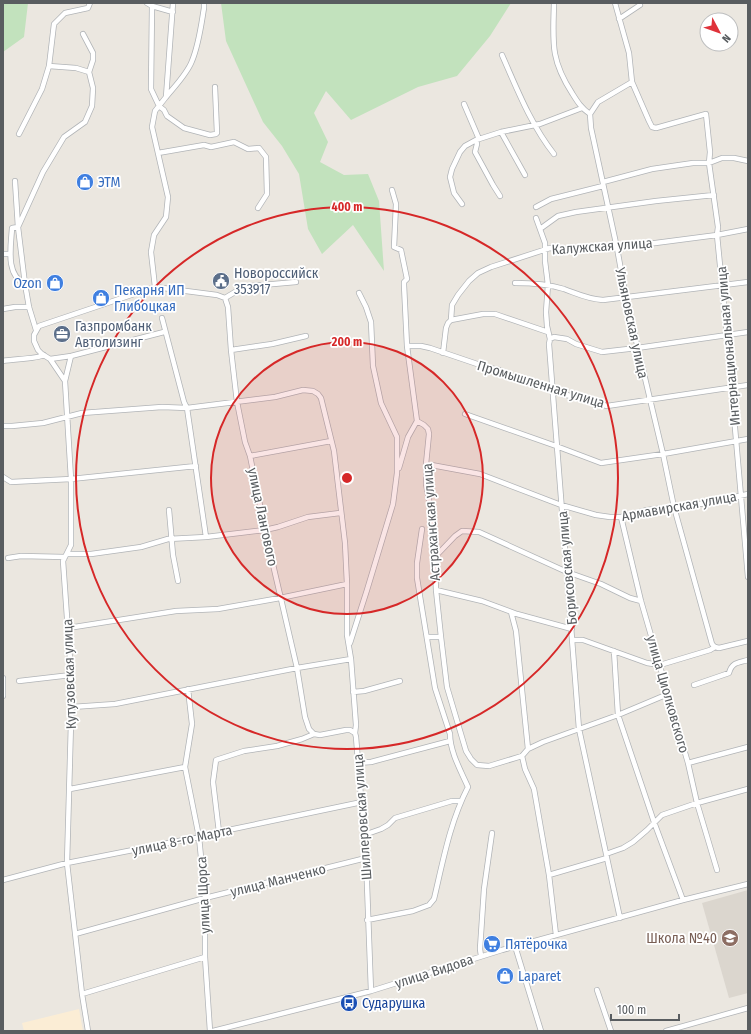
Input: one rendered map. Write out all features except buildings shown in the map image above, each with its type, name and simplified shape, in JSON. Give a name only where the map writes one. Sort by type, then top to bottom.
[{"type":"street","points":[[19,134],[42,90],[49,66],[54,24],[65,13],[88,8],[90,3]]},
{"type":"street","points":[[147,3],[173,12]]},
{"type":"street","points":[[166,97],[173,3]]},
{"type":"street","points":[[155,287],[151,252],[154,235],[166,217],[168,197],[152,127],[155,111],[178,84],[192,62],[199,39],[204,3]]},
{"type":"street","points":[[554,3],[553,49],[559,71],[582,108],[590,114],[598,102],[632,82],[629,53],[615,3]]},
{"type":"street","points":[[619,19],[640,5]]},
{"type":"street","points":[[152,6],[151,89],[159,106],[164,110],[167,116],[184,128],[216,134],[215,87]]},
{"type":"street","points":[[18,227],[43,172],[64,137],[85,122],[92,106],[93,88],[89,72],[94,60],[93,53],[83,34]]},
{"type":"street","points":[[502,55],[528,112],[540,134],[554,154]]},
{"type":"street","points":[[49,66],[76,68],[89,72]]},
{"type":"street","name":"Интернациональная улица","points":[[632,82],[652,127],[656,128],[706,114],[710,152],[709,163],[718,227],[717,235],[737,441],[748,577]]},
{"type":"street","points":[[464,104],[477,140],[475,152],[492,185],[500,196]]},
{"type":"street","points":[[462,204],[454,194],[450,177],[460,152],[465,146],[477,140],[501,132],[535,125],[582,108]]},
{"type":"street","name":"Ульяновская улица","points":[[590,114],[591,128],[607,208],[617,248],[626,298],[674,507],[710,638],[715,648]]},
{"type":"street","points":[[501,132],[525,175]]},
{"type":"street","points":[[158,152],[204,145],[212,147],[234,142],[248,149],[259,148],[266,157],[267,194],[258,208]]},
{"type":"street","points":[[536,207],[551,199],[652,169],[693,163],[709,163],[722,158],[734,158],[748,161]]},
{"type":"street","points":[[15,182],[18,227],[25,284],[29,307],[36,330]]},
{"type":"street","points":[[392,190],[396,204],[394,247],[401,250],[407,278],[404,282],[407,346],[417,421],[408,437],[397,473]]},
{"type":"street","points":[[540,229],[558,216],[656,201],[714,195]]},
{"type":"street","name":"Борисовская улица","points":[[536,218],[545,243],[548,285],[546,312],[550,339],[548,344],[580,729],[620,918]]},
{"type":"street","points":[[18,227],[12,228],[10,254],[14,275],[18,281],[25,284]]},
{"type":"street","name":"Калужская улица","points":[[443,353],[446,328],[451,320],[452,305],[469,281],[478,273],[491,267],[550,248],[581,250],[617,248],[717,235],[748,229]]},
{"type":"street","points":[[3,254],[10,254]]},
{"type":"street","points":[[164,332],[71,356],[50,358],[38,350],[34,340],[34,335],[39,326],[155,287],[217,294],[225,298],[250,286],[296,282]]},
{"type":"street","points":[[515,283],[532,282],[548,285],[564,289],[581,296],[603,300],[748,282]]},
{"type":"street","points":[[359,293],[371,322],[373,366],[381,403],[397,437],[397,473]]},
{"type":"street","name":"улица Лангового","points":[[225,298],[228,307],[237,402],[245,442],[250,456],[280,598],[297,668],[305,717],[309,729],[314,734]]},
{"type":"street","points":[[3,309],[29,307]]},
{"type":"street","points":[[451,320],[483,314],[495,314],[548,332]]},
{"type":"street","points":[[162,318],[164,332],[187,408],[206,536]]},
{"type":"street","points":[[550,339],[554,337],[567,339],[576,344],[602,352],[748,332]]},
{"type":"street","points":[[231,350],[272,344],[306,336]]},
{"type":"street","name":"Промышленная улица","points":[[407,346],[426,347],[499,370],[515,378],[552,391],[607,406],[650,401],[748,385]]},
{"type":"street","points":[[3,361],[40,358],[44,355]]},
{"type":"street","points":[[65,381],[71,356]]},
{"type":"street","name":"Кутузовская улица","points":[[50,358],[65,381],[68,416],[71,479],[71,545],[63,561],[72,707],[67,863],[82,994],[88,1031]]},
{"type":"street","name":"Шиллеровская улица","points":[[237,402],[275,397],[308,390],[313,391],[321,398],[334,451],[340,513],[345,543],[347,635],[350,644],[355,733],[366,858],[367,920],[371,991]]},
{"type":"street","points":[[3,426],[43,423],[82,413],[162,407],[187,408],[237,402]]},
{"type":"street","points":[[465,414],[601,463],[748,439]]},
{"type":"street","name":"Астраханская улица","points":[[417,421],[428,429],[429,434],[426,484],[433,522],[436,590],[441,637],[448,687],[466,751],[470,759],[477,765],[489,766],[522,756]]},
{"type":"street","points":[[250,456],[331,441]]},
{"type":"street","name":"Армавирская улица","points":[[426,464],[480,474],[561,505],[596,515],[621,517],[647,510],[708,504],[748,494]]},
{"type":"street","points":[[3,477],[11,482],[71,479],[196,466]]},
{"type":"street","name":"Шиллеровская улица","points":[[350,644],[368,590],[393,504],[397,473]]},
{"type":"street","points":[[169,510],[178,581]]},
{"type":"street","points":[[8,558],[21,556],[98,553],[141,547],[172,538],[265,530],[308,517],[340,513]]},
{"type":"street","name":"улица Циолковского","points":[[621,517],[641,601],[717,870]]},
{"type":"street","name":"Астраханская улица","points":[[367,920],[413,911],[429,905],[434,899],[452,827],[461,801],[468,787],[452,749],[450,734],[435,688],[417,578],[417,563],[422,529]]},
{"type":"street","points":[[434,558],[455,536],[462,532],[478,532],[566,572],[601,584],[630,598],[641,601]]},
{"type":"street","points":[[68,628],[176,611],[218,609],[347,584]]},
{"type":"street","points":[[436,590],[482,601],[511,612],[572,629]]},
{"type":"street","points":[[511,612],[516,631],[528,749]]},
{"type":"street","points":[[427,637],[441,637]]},
{"type":"street","points":[[572,640],[583,640],[647,663],[660,665],[715,648],[748,641]]},
{"type":"street","points":[[614,651],[618,715],[654,822],[683,900]]},
{"type":"street","points":[[72,707],[115,704],[297,668],[351,659]]},
{"type":"street","points":[[694,685],[729,673],[731,667],[736,663],[748,660]]},
{"type":"street","points":[[20,681],[71,675]]},
{"type":"street","points":[[3,678],[3,696]]},
{"type":"street","points":[[353,692],[364,691],[400,681]]},
{"type":"street","name":"улица Щорса","points":[[188,689],[192,724],[186,767],[199,837],[206,898],[205,957],[211,1031]]},
{"type":"street","points":[[556,935],[549,875],[534,789],[525,769],[522,756],[528,749],[618,715],[668,694]]},
{"type":"street","points":[[220,832],[213,782],[216,760],[244,751],[277,746],[314,734],[320,735],[346,730],[350,730],[355,733]]},
{"type":"street","points":[[358,763],[371,762],[450,741]]},
{"type":"street","points":[[688,764],[748,747]]},
{"type":"street","points":[[70,788],[186,767]]},
{"type":"street","points":[[549,875],[607,856],[623,848],[633,842],[662,815],[697,803],[748,789]]},
{"type":"street","points":[[364,835],[381,829],[395,818],[452,801],[461,801]]},
{"type":"street","name":"улица 8-го Марта","points":[[3,880],[67,863],[199,837],[362,802]]},
{"type":"street","points":[[481,956],[480,949],[484,889],[492,833]]},
{"type":"street","name":"улица Манченко","points":[[75,934],[206,898],[366,858]]},
{"type":"street","name":"улица Видова","points":[[211,1031],[371,991],[516,946],[683,900],[748,884]]},
{"type":"street","points":[[516,946],[541,1031]]},
{"type":"street","points":[[82,994],[205,957]]},
{"type":"street","points":[[597,990],[611,1031]]},
{"type":"street","points":[[666,1031],[748,1008]]},
{"type":"street","points":[[686,1025],[688,1031]]},
{"type":"shaded area","name":"Школа №40","points":[[748,890],[748,993],[729,998],[702,903]]},
{"type":"shaded area","points":[[79,1009],[83,1031],[24,1031],[22,1023]]},
{"type":"green space","points":[[3,3],[28,3],[24,37],[3,52]]},
{"type":"green space","points":[[221,3],[511,3],[490,36],[457,76],[418,87],[351,120],[326,91],[314,113],[328,142],[320,162],[344,175],[368,174],[379,201],[384,271],[353,225],[322,254],[308,229],[299,174],[282,146],[263,122],[226,41]]},
{"type":"place","name":"ЭТМ","points":[[85,182]]},
{"type":"place","name":"Новороссийск 353917","points":[[221,281]]},
{"type":"place","name":"Ozon","points":[[55,283]]},
{"type":"place","name":"Пекарня ИП Глибоцкая","points":[[101,298]]},
{"type":"place","name":"Газпромбанк Автолизинг","points":[[62,334]]},
{"type":"place","name":"Школа №40","points":[[730,938]]},
{"type":"place","name":"Пятёрочка","points":[[492,944]]},
{"type":"place","name":"Laparet","points":[[505,976]]},
{"type":"place","name":"Сударушка","points":[[349,1003]]}]
